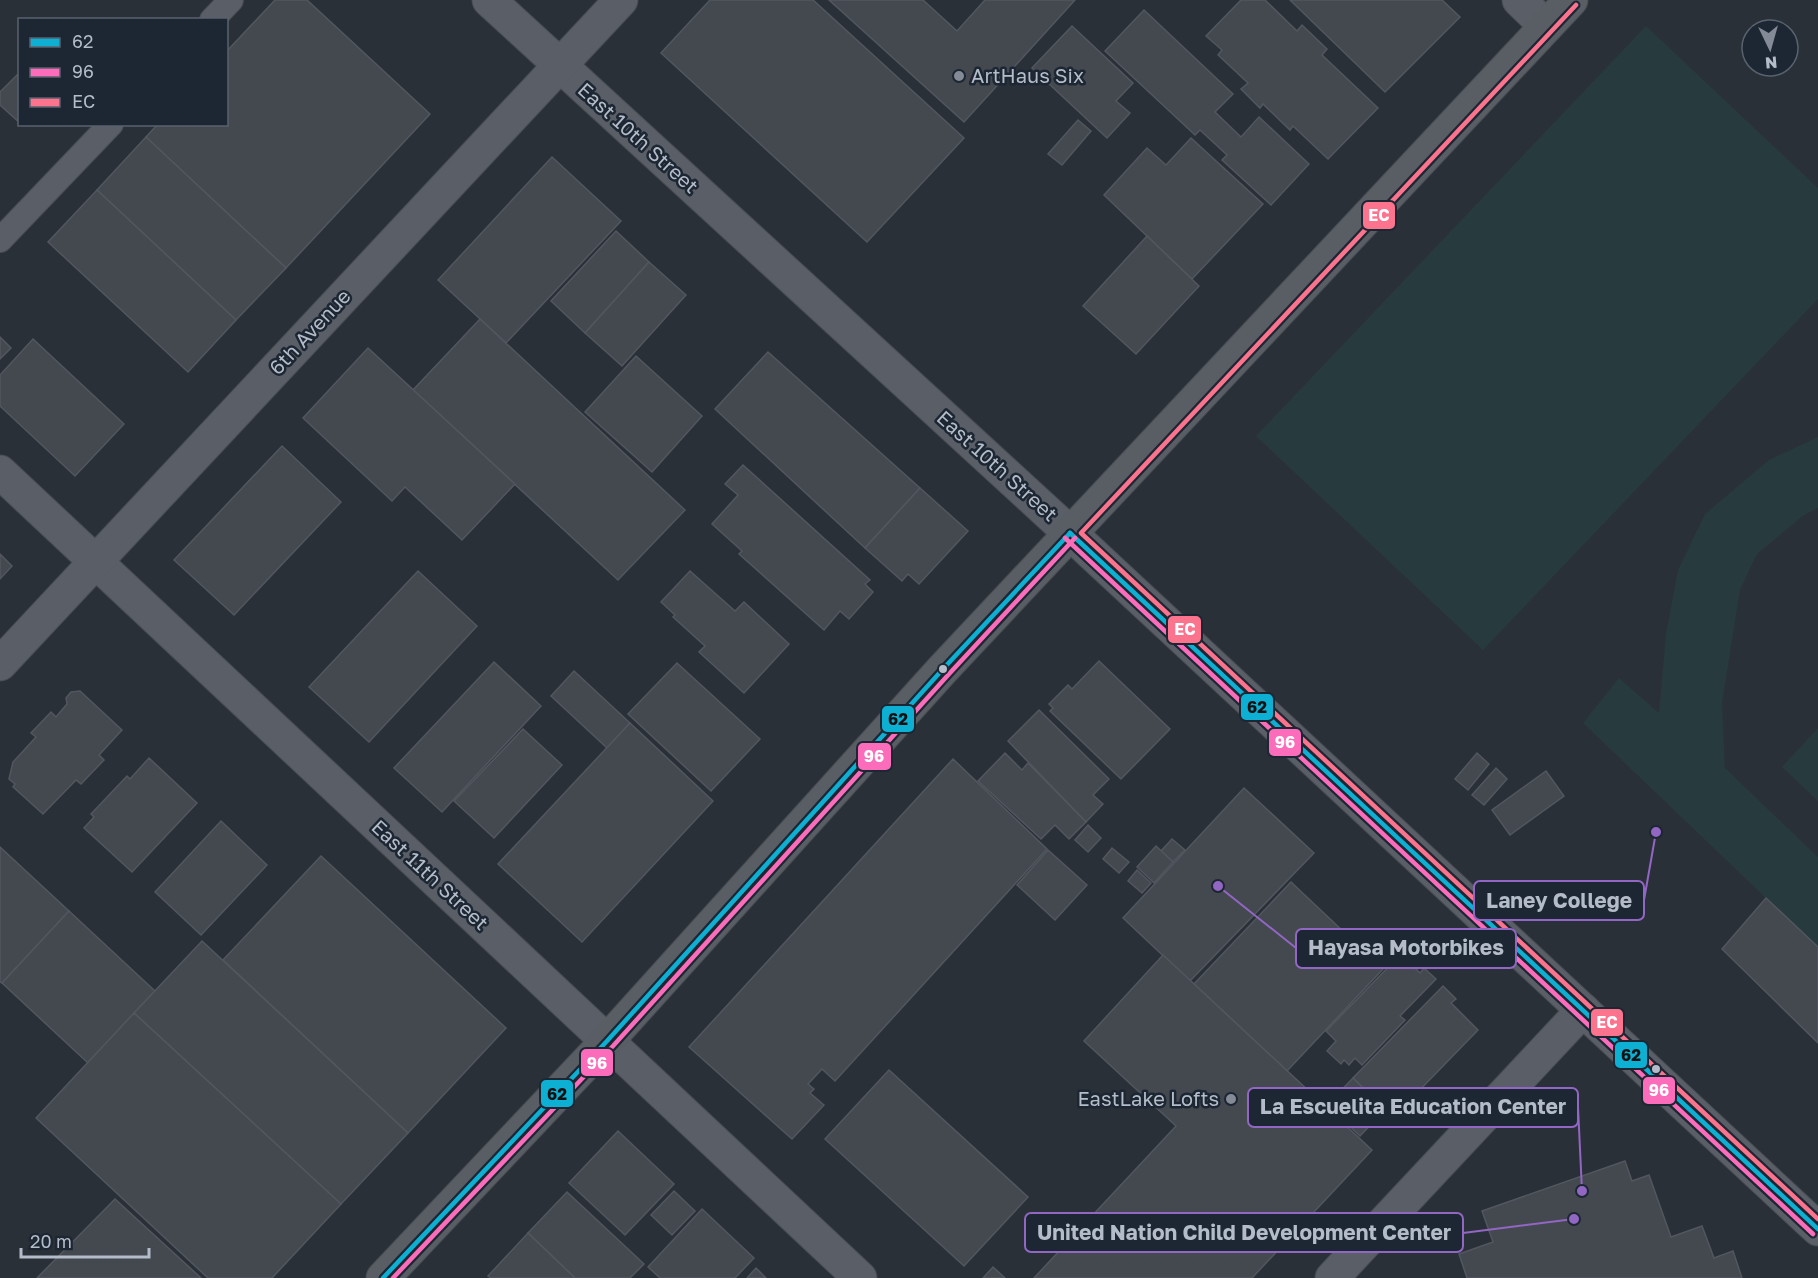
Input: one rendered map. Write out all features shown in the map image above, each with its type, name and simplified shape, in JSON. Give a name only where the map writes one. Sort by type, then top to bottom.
[{"type":"street","name":"East 10th Street","points":[[489,0],[1070,533],[1818,1229]]},
{"type":"street","name":"6th Avenue","points":[[0,664],[621,0]]},
{"type":"street","points":[[1519,0],[1546,26]]},
{"type":"street","points":[[383,1278],[607,1041],[943,669],[1571,0]]},
{"type":"street","name":"East 11th Street","points":[[0,472],[860,1278]]},
{"type":"street","points":[[1332,1278],[1582,1010]]},
{"type":"lane","points":[[214,18],[231,0]]},
{"type":"lane","points":[[0,240],[109,126]]},
{"type":"green space","points":[[1646,26],[1818,188],[1818,299],[1483,650],[1256,436]]},
{"type":"green space","points":[[1818,437],[1818,508],[1804,515],[1757,554],[1740,590],[1722,703],[1725,768],[1818,857],[1818,948],[1583,723],[1619,678],[1659,713],[1666,634],[1678,570],[1705,514],[1769,460]]},
{"type":"green space","points":[[1818,728],[1818,801],[1782,767]]},
{"type":"building","points":[[275,0],[307,0],[430,114],[286,268],[146,137],[156,126],[228,126],[228,50]]},
{"type":"building","points":[[710,0],[813,0],[964,138],[867,242],[661,53]]},
{"type":"building","name":"ArtHaus Six","points":[[829,0],[923,0],[957,31],[985,0],[1075,0],[964,122]]},
{"type":"building","points":[[1241,0],[1265,0],[1297,31],[1302,25],[1327,49],[1322,55],[1378,108],[1328,159],[1293,126],[1290,130],[1263,104],[1260,108],[1241,89],[1248,83],[1218,55],[1222,50],[1206,36]]},
{"type":"building","points":[[1290,0],[1442,0],[1460,17],[1385,92]]},
{"type":"building","points":[[1144,10],[1233,94],[1215,112],[1241,137],[1259,117],[1309,164],[1271,205],[1222,160],[1227,155],[1200,130],[1195,135],[1105,51]]},
{"type":"building","points":[[1072,26],[1133,83],[1116,101],[1130,113],[1107,138],[1032,68]]},
{"type":"building","points":[[18,74],[18,121],[0,105],[0,92]]},
{"type":"building","points":[[1078,120],[1091,131],[1062,165],[1048,154]]},
{"type":"building","points":[[146,137],[286,268],[236,320],[97,190]]},
{"type":"building","points":[[1191,138],[1263,204],[1192,279],[1104,195],[1147,148],[1166,165]]},
{"type":"building","points":[[552,157],[621,221],[506,343],[438,280]]},
{"type":"building","points":[[97,190],[236,320],[188,372],[48,242]]},
{"type":"building","points":[[616,231],[649,262],[585,333],[551,301]]},
{"type":"building","points":[[1147,236],[1199,286],[1136,354],[1083,306]]},
{"type":"building","points":[[649,262],[686,295],[622,366],[585,333]]},
{"type":"building","points":[[480,319],[685,510],[618,580],[413,390]]},
{"type":"building","points":[[0,337],[11,348],[0,359]]},
{"type":"building","points":[[33,339],[124,424],[75,476],[0,406],[0,375]]},
{"type":"building","points":[[368,348],[515,484],[462,540],[405,487],[392,501],[303,418]]},
{"type":"building","points":[[768,352],[920,488],[865,548],[715,409]]},
{"type":"building","points":[[636,356],[702,416],[652,472],[585,412]]},
{"type":"building","points":[[282,446],[341,502],[234,615],[174,560]]},
{"type":"building","points":[[743,465],[870,580],[865,584],[873,592],[849,619],[840,611],[824,630],[739,554],[742,551],[712,524],[738,495],[725,484]]},
{"type":"building","points":[[920,488],[968,531],[919,584],[908,574],[902,581],[865,548]]},
{"type":"building","points":[[0,554],[12,566],[0,579]]},
{"type":"building","points":[[418,571],[477,626],[369,742],[309,687]]},
{"type":"building","points":[[690,571],[735,611],[744,602],[789,644],[744,693],[699,652],[705,646],[673,617],[675,615],[661,602]]},
{"type":"building","points":[[1099,661],[1170,729],[1121,779],[1050,711],[1053,708],[1049,704],[1068,685],[1072,689]]},
{"type":"building","points":[[494,662],[541,706],[442,812],[394,768]]},
{"type":"building","points":[[677,663],[760,739],[711,791],[628,714]]},
{"type":"building","points":[[574,671],[630,723],[607,748],[551,696]]},
{"type":"building","points":[[80,691],[122,730],[99,755],[104,760],[81,784],[76,780],[43,814],[13,787],[15,784],[9,779],[13,762],[36,737],[31,733],[51,712],[56,717],[67,704],[66,698],[71,692]]},
{"type":"building","points":[[1039,710],[1109,779],[1093,795],[1103,804],[1086,822],[1008,741]]},
{"type":"building","points":[[630,723],[713,801],[582,942],[498,864]]},
{"type":"building","points":[[523,729],[562,765],[494,838],[454,801]]},
{"type":"building","points":[[1005,753],[1022,770],[1028,763],[1086,822],[1069,839],[1055,825],[1041,839],[978,781]]},
{"type":"building","points":[[1477,753],[1489,764],[1468,790],[1455,779]]},
{"type":"building","points":[[149,758],[197,803],[132,872],[84,828],[94,817],[91,814],[127,776],[130,779]]},
{"type":"building","points":[[953,759],[1047,849],[835,1081],[822,1069],[808,1084],[814,1089],[810,1093],[824,1105],[792,1139],[689,1047]]},
{"type":"building","points":[[1496,768],[1507,779],[1484,805],[1472,795]]},
{"type":"building","points":[[1546,771],[1564,796],[1510,835],[1492,810]]},
{"type":"building","points":[[1244,788],[1314,853],[1190,981],[1123,918]]},
{"type":"building","points":[[221,821],[267,865],[201,935],[155,892]]},
{"type":"building","points":[[1088,825],[1101,838],[1088,852],[1075,840]]},
{"type":"building","points":[[1172,839],[1185,850],[1173,862],[1161,851]]},
{"type":"building","points":[[1156,846],[1173,862],[1154,883],[1137,867]]},
{"type":"building","points":[[0,847],[69,911],[2,983],[0,982]]},
{"type":"building","points":[[1112,848],[1129,862],[1119,873],[1103,859]]},
{"type":"building","points":[[1048,850],[1087,885],[1055,920],[1017,885]]},
{"type":"building","points":[[321,856],[506,1028],[408,1133],[223,960]]},
{"type":"building","points":[[1137,870],[1151,883],[1142,893],[1128,881]]},
{"type":"building","points":[[1291,882],[1383,969],[1287,1071],[1194,984]]},
{"type":"building","points":[[1766,898],[1818,947],[1818,1043],[1722,949]]},
{"type":"building","points":[[69,911],[155,991],[88,1063],[2,983]]},
{"type":"building","points":[[202,941],[408,1133],[341,1204],[134,1013]]},
{"type":"building","points":[[1401,954],[1420,973],[1424,968],[1436,979],[1400,1016],[1405,1020],[1362,1065],[1355,1058],[1349,1065],[1344,1060],[1341,1064],[1327,1051],[1336,1041],[1326,1031]]},
{"type":"building","name":"EastLake Lofts","points":[[1163,955],[1372,1150],[1252,1278],[1034,1278],[1176,1126],[1084,1041]]},
{"type":"building","points":[[1443,986],[1456,999],[1451,1003],[1478,1030],[1410,1100],[1399,1089],[1381,1106],[1353,1078]]},
{"type":"building","points":[[134,1013],[341,1204],[272,1278],[208,1278],[36,1118]]},
{"type":"building","points":[[889,1070],[1028,1197],[964,1266],[825,1139]]},
{"type":"building","points":[[1353,1078],[1385,1110],[1360,1136],[1327,1105]]},
{"type":"building","points":[[618,1131],[674,1184],[625,1235],[569,1183]]},
{"type":"building","points":[[1625,1161],[1632,1181],[1649,1175],[1671,1237],[1702,1226],[1714,1258],[1733,1251],[1742,1278],[1467,1278],[1459,1254],[1493,1242],[1482,1211]]},
{"type":"building","points":[[674,1191],[695,1211],[672,1235],[651,1215]]},
{"type":"building","points":[[567,1192],[644,1264],[630,1278],[575,1278],[528,1233]]},
{"type":"building","points":[[115,1199],[201,1278],[37,1278]]},
{"type":"building","points":[[702,1209],[754,1258],[735,1278],[660,1278],[648,1267]]},
{"type":"building","points":[[528,1233],[575,1278],[491,1278],[488,1276]]},
{"type":"building","points":[[993,1267],[1005,1278],[983,1278]]},
{"type":"building","points":[[756,1268],[766,1278],[747,1278]]},
{"type":"transit line","name":"EC","points":[[1576,5],[1081,533],[1818,1219]]},
{"type":"transit line","name":"62","points":[[1070,533],[1818,1229]]},
{"type":"transit line","name":"62","points":[[383,1278],[607,1041],[943,669],[1070,533]]},
{"type":"transit line","name":"96","points":[[1065,538],[1813,1234]]},
{"type":"transit line","name":"96","points":[[393,1278],[613,1046],[1075,538]]},
{"type":"place","name":"ArtHaus Six","points":[[959,76]]},
{"type":"place","name":"Laney College","points":[[1656,832]]},
{"type":"place","name":"Hayasa Motorbikes","points":[[1218,886]]},
{"type":"place","name":"EastLake Lofts","points":[[1231,1099]]},
{"type":"place","name":"La Escuelita Education Center","points":[[1582,1191]]},
{"type":"place","name":"United Nation Child Development Center","points":[[1574,1219]]}]
